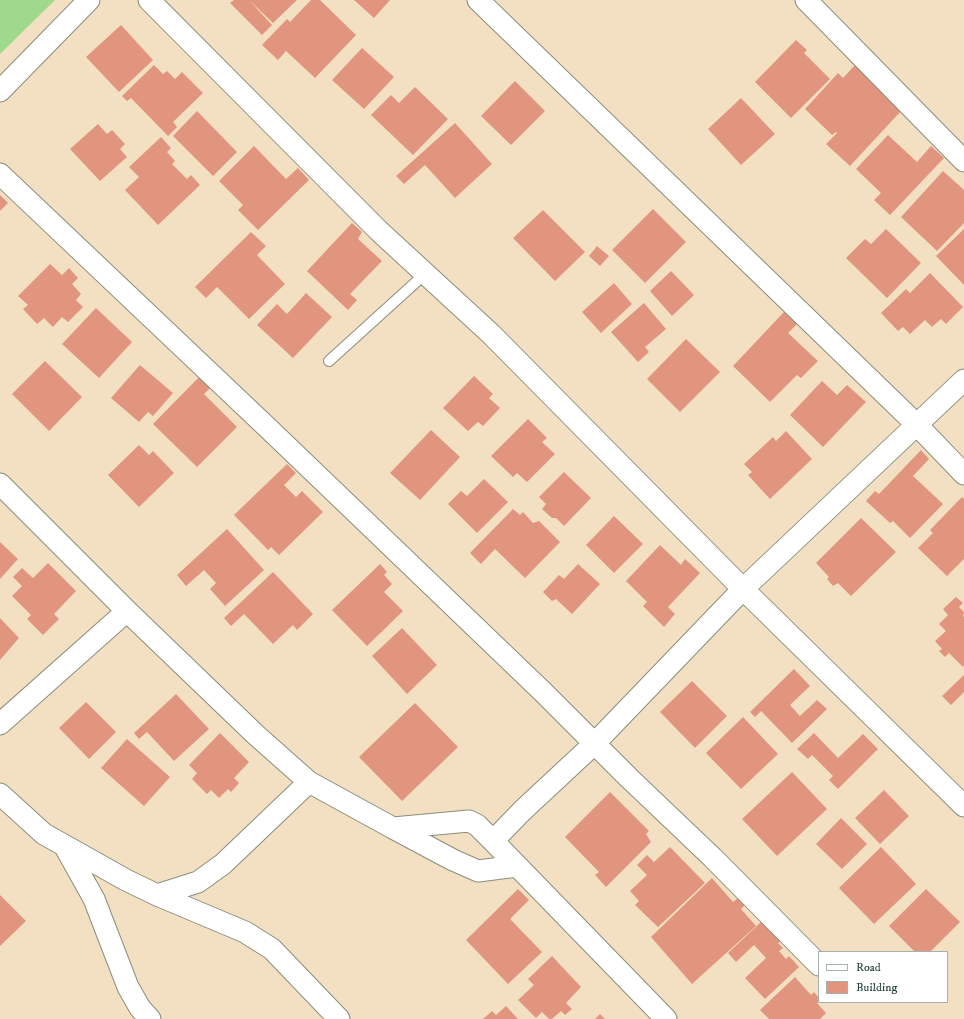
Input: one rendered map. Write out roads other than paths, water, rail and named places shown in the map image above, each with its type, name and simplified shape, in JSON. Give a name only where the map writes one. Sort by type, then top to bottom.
[{"type":"street","points":[[0,91],[89,0]]},
{"type":"street","points":[[149,0],[379,231],[492,335],[743,589],[964,806]]},
{"type":"street","points":[[478,0],[916,424],[964,474]]},
{"type":"street","points":[[806,0],[964,161]]},
{"type":"street","points":[[0,174],[276,436],[595,743],[629,778],[713,858],[818,964]]},
{"type":"street","points":[[493,841],[522,811],[595,743],[743,589],[964,380]]},
{"type":"street","points":[[0,484],[127,611],[256,735],[309,782],[453,860],[478,871],[517,866]]},
{"type":"street","points":[[0,724],[127,611]]},
{"type":"street","points":[[157,895],[198,882],[223,864],[309,782]]},
{"type":"street","points":[[0,794],[44,834],[65,847],[157,895],[246,932],[272,949],[338,1019]]},
{"type":"street","points":[[393,828],[469,821],[477,826],[666,1019]]},
{"type":"street","points":[[65,847],[94,899],[140,1015]]},
{"type":"lane","points":[[329,361],[426,273]]}]
